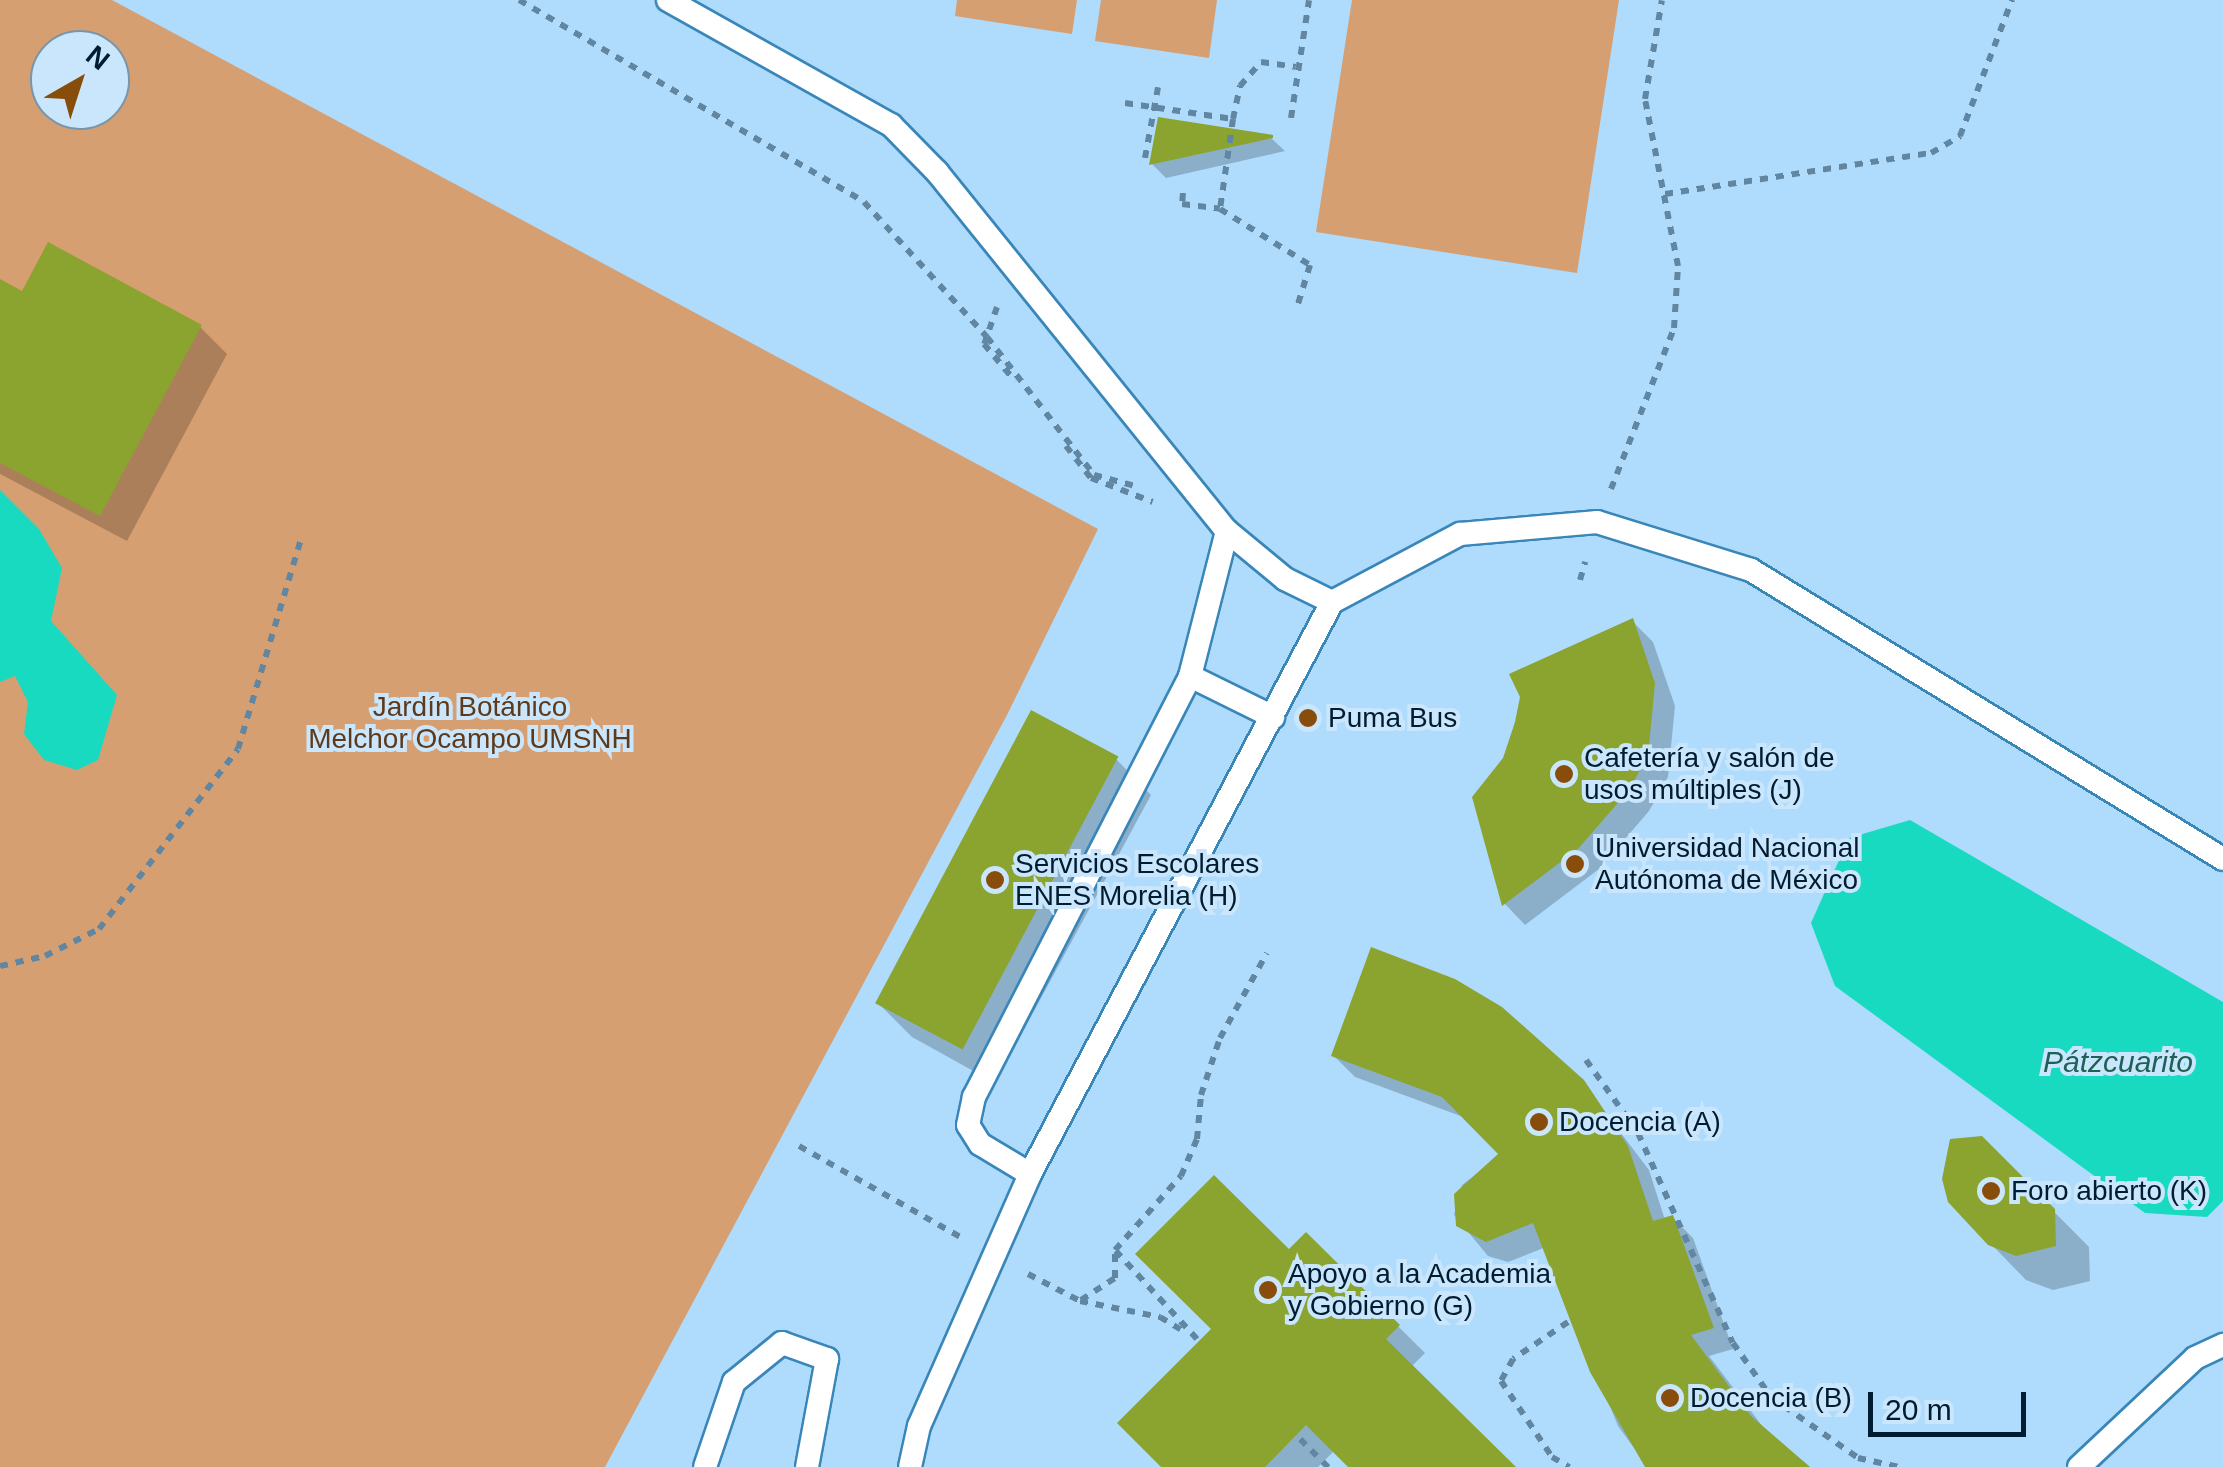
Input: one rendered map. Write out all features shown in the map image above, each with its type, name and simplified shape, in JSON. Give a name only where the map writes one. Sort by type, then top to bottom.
[{"type":"lane","points":[[668,0],[891,124],[937,172],[1227,531],[1285,579],[1332,602]]},
{"type":"lane","points":[[910,1467],[919,1426],[1030,1174],[1332,602],[1460,534],[1597,522],[1751,570],[2223,859]]},
{"type":"lane","points":[[1030,1174],[980,1144],[968,1125],[974,1097],[1190,676],[1227,531]]},
{"type":"lane","points":[[1190,676],[1273,717]]},
{"type":"lane","points":[[705,1467],[734,1382],[782,1343],[827,1359],[807,1467]]},
{"type":"lane","points":[[2079,1467],[2195,1358],[2223,1346]]},
{"type":"path","points":[[519,0],[864,202],[987,336],[1094,475],[1206,505]]},
{"type":"path","points":[[1291,118],[1309,0]]},
{"type":"path","points":[[1580,580],[1597,522],[1674,328],[1678,266],[1665,194],[1649,143],[1645,100],[1662,0]]},
{"type":"path","points":[[1665,194],[1931,153],[1960,136],[2012,0]]},
{"type":"path","points":[[1220,209],[1240,86],[1260,62],[1296,67]]},
{"type":"path","points":[[1145,158],[1158,87]]},
{"type":"path","points":[[1125,103],[1190,116],[1233,119]]},
{"type":"path","points":[[1183,192],[1182,204],[1220,209],[1310,265],[1297,307]]},
{"type":"path","points":[[994,354],[1091,478],[1159,504]]},
{"type":"path","points":[[0,966],[45,956],[99,929],[238,749],[302,536]]},
{"type":"path","points":[[1080,1301],[1115,1278],[1115,1250],[1181,1176],[1197,1139],[1201,1095],[1220,1038],[1267,953]]},
{"type":"path","points":[[1586,1060],[1638,1133],[1733,1343],[1771,1397],[1858,1458],[1899,1467]]},
{"type":"path","points":[[799,1146],[1080,1301],[1160,1317],[1197,1339],[1115,1250]]},
{"type":"path","points":[[1568,1322],[1513,1359],[1501,1381],[1552,1456],[1569,1467]]},
{"type":"path","points":[[1300,1439],[1326,1466]]},
{"type":"green space","name":"Jardín Botánico Melchor Ocampo UMSNH","points":[[0,0],[112,0],[1098,529],[1008,713],[605,1467],[0,1467]]},
{"type":"green space","points":[[957,0],[1077,0],[1072,34],[955,16]]},
{"type":"green space","points":[[1101,0],[1217,0],[1209,58],[1095,41]]},
{"type":"green space","points":[[1352,0],[1619,0],[1577,273],[1316,232]]},
{"type":"water","points":[[0,490],[39,529],[62,568],[51,621],[117,695],[98,760],[77,770],[44,760],[24,734],[28,702],[15,676],[0,682]]},
{"type":"water","name":"Pátzcuarito","points":[[1910,820],[2223,1002],[2223,1201],[2207,1217],[2145,1213],[1835,986],[1811,923],[1849,838]]},
{"type":"building","points":[[1158,117],[1273,135],[1273,138],[1149,165]]},
{"type":"building","points":[[48,242],[202,325],[100,516],[0,463],[0,279],[22,291]]},
{"type":"building","name":"Cafetería y salón de usos múltiples (J)","points":[[1633,618],[1655,683],[1648,756],[1629,790],[1578,849],[1502,906],[1472,797],[1503,758],[1515,722],[1520,697],[1509,674]]},
{"type":"building","name":"Servicios Escolares ENES Morelia (H)","points":[[1031,710],[1118,756],[963,1050],[875,1003]]},
{"type":"building","points":[[1371,947],[1455,979],[1502,1007],[1584,1080],[1628,1146],[1653,1221],[1673,1215],[1714,1328],[1691,1335],[1751,1416],[1810,1467],[1645,1467],[1590,1372],[1533,1223],[1486,1242],[1456,1226],[1454,1194],[1498,1154],[1442,1097],[1331,1056]]},
{"type":"building","name":"Foro abierto (K)","points":[[1982,1136],[2055,1209],[2056,1246],[2016,1256],[1988,1245],[1948,1202],[1942,1179],[1950,1139]]},
{"type":"building","name":"Apoyo a la Academia y Gobierno (G)","points":[[1214,1175],[1289,1249],[1306,1232],[1400,1325],[1386,1339],[1516,1467],[1348,1467],[1306,1425],[1265,1467],[1161,1467],[1117,1423],[1211,1329],[1135,1254]]},
{"type":"place","name":"Puma Bus","points":[[1308,718]]},
{"type":"place","name":"Cafetería y salón de usos múltiples (J)","points":[[1564,774]]},
{"type":"place","name":"Universidad Nacional Autónoma de México","points":[[1575,864]]},
{"type":"place","name":"Servicios Escolares ENES Morelia (H)","points":[[995,880]]},
{"type":"place","name":"Docencia (A)","points":[[1539,1122]]},
{"type":"place","name":"Foro abierto (K)","points":[[1991,1191]]},
{"type":"place","name":"Apoyo a la Academia y Gobierno (G)","points":[[1268,1290]]},
{"type":"place","name":"Docencia (B)","points":[[1670,1398]]}]
